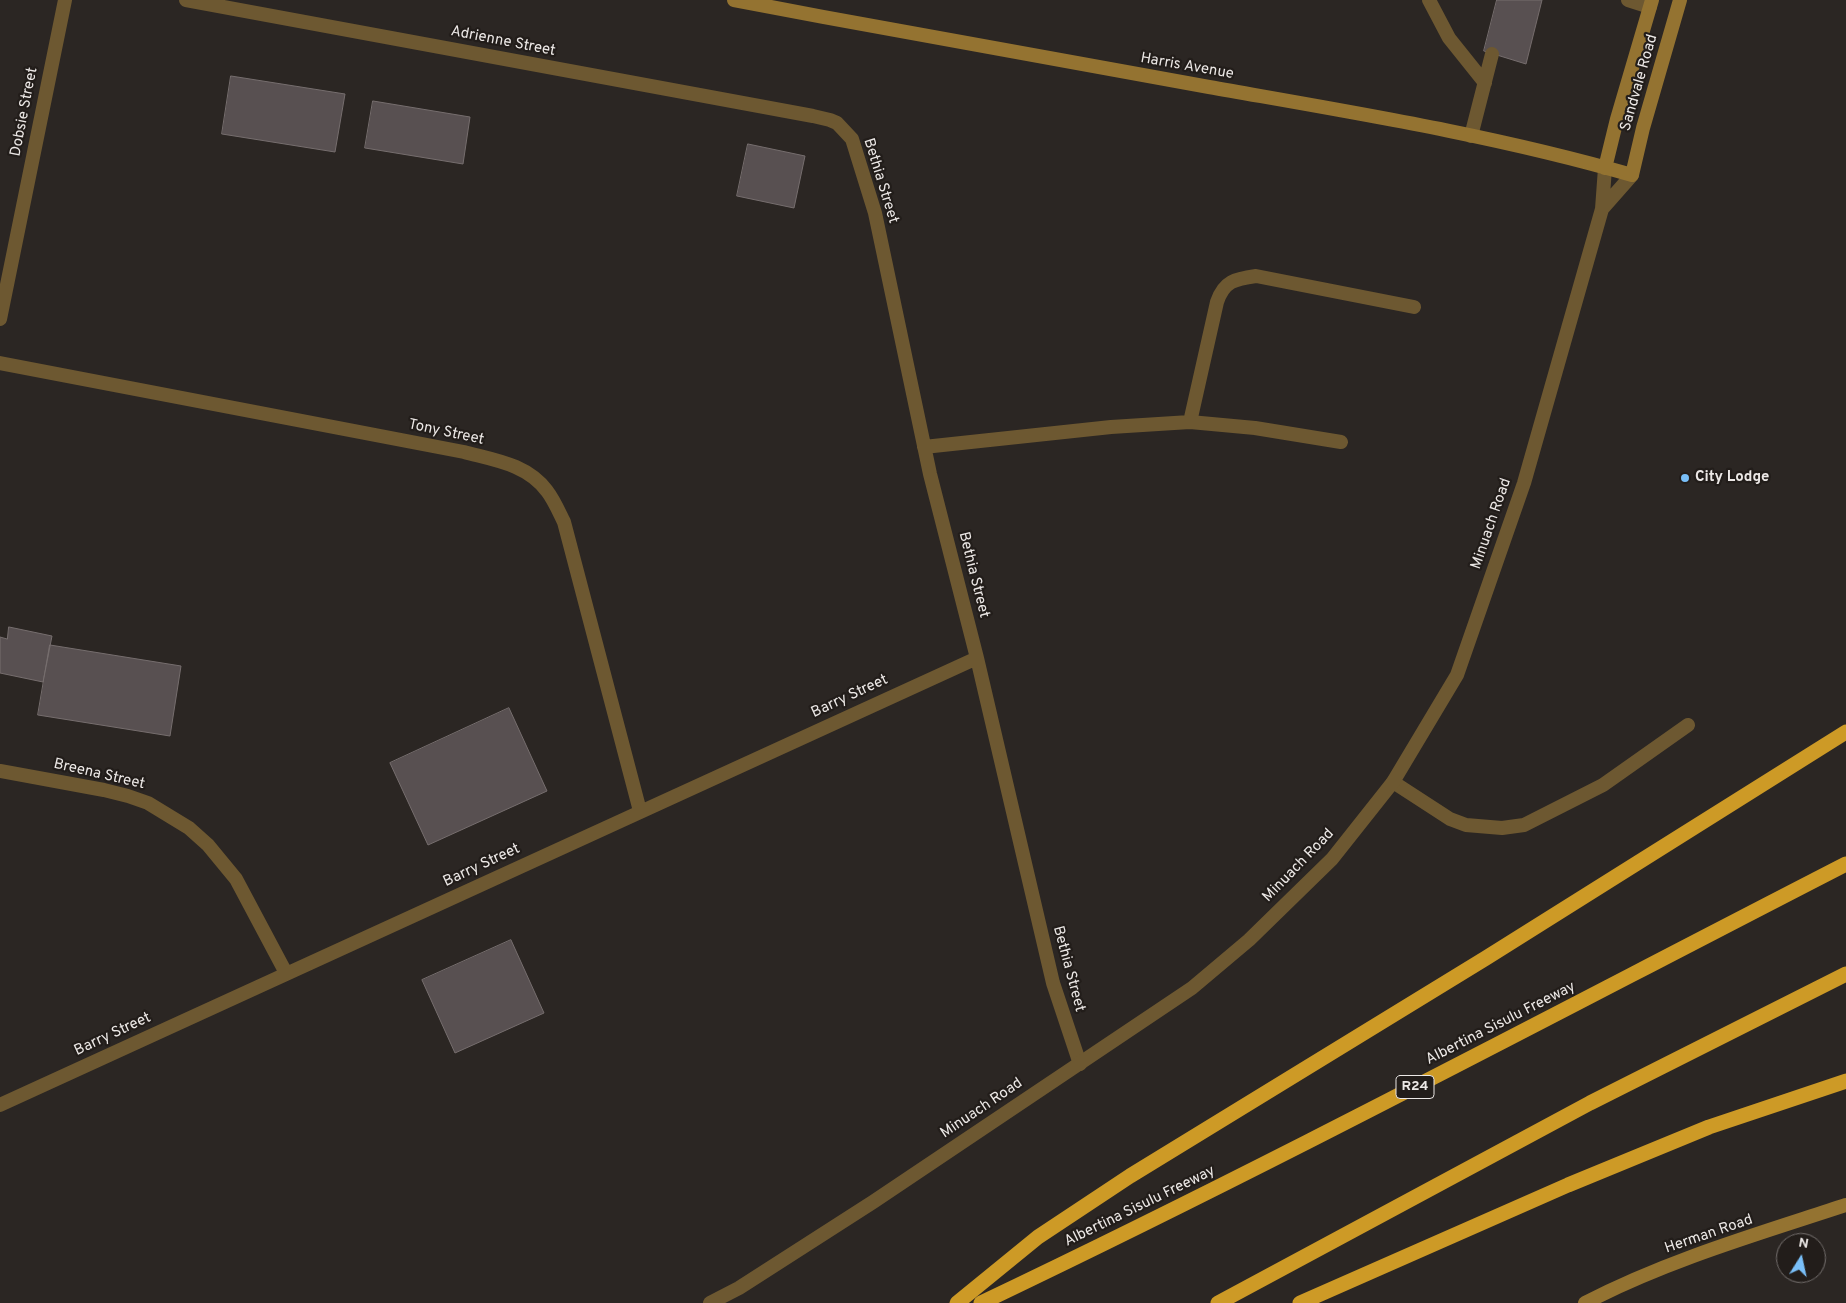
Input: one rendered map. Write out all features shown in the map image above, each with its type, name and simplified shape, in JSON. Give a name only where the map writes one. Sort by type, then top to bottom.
[{"type":"highway","points":[[956,1303],[1038,1237],[1130,1176],[1486,958],[1846,732]]},
{"type":"highway","name":"Albertina Sisulu Freeway","points":[[981,1303],[1133,1231],[1642,971],[1846,864]]},
{"type":"highway","points":[[1218,1303],[1590,1103],[1846,974]]},
{"type":"highway","points":[[1300,1303],[1568,1185],[1709,1127],[1846,1081]]},
{"type":"main road","name":"Harris Avenue","points":[[734,0],[1370,116],[1471,136],[1632,175]]},
{"type":"main road","name":"Sandvale Road","points":[[1632,175],[1643,128],[1680,0]]},
{"type":"main road","name":"Sandvale Road","points":[[1605,168],[1617,119],[1651,4]]},
{"type":"main road","name":"Herman Road","points":[[1585,1303],[1684,1259],[1846,1205]]},
{"type":"street","name":"Dobsie Street","points":[[0,319],[64,0]]},
{"type":"street","name":"Adrienne Street","points":[[186,0],[813,116]]},
{"type":"street","points":[[1429,0],[1449,38],[1485,83]]},
{"type":"street","points":[[1628,0],[1651,4]]},
{"type":"street","points":[[1471,136],[1492,54]]},
{"type":"street","name":"Bethia Street","points":[[813,116],[830,120],[848,133],[856,148],[875,213],[924,447],[977,658],[1053,983],[1080,1064]]},
{"type":"street","points":[[1602,209],[1605,168]]},
{"type":"street","points":[[1602,209],[1632,175]]},
{"type":"street","name":"Minuach Road","points":[[710,1303],[739,1288],[873,1202],[1192,988],[1249,940],[1332,859],[1394,782],[1457,675],[1524,483],[1602,209]]},
{"type":"street","points":[[1190,422],[1217,302],[1222,289],[1235,280],[1256,276],[1414,308]]},
{"type":"street","name":"Tony Street","points":[[0,363],[464,452],[527,471],[548,492],[564,522],[640,811]]},
{"type":"street","points":[[924,447],[1112,427],[1190,422],[1255,428],[1341,442]]},
{"type":"street","name":"Barry Street","points":[[0,1105],[977,658]]},
{"type":"street","points":[[1394,782],[1450,819],[1466,825],[1502,828],[1524,825],[1603,784],[1688,724]]},
{"type":"street","name":"Breena Street","points":[[0,771],[128,796],[148,803],[189,828],[208,845],[236,879],[286,973]]},
{"type":"building","points":[[1497,0],[1542,0],[1526,64],[1484,51]]},
{"type":"building","points":[[231,76],[345,94],[335,152],[222,134]]},
{"type":"building","points":[[373,101],[470,117],[463,164],[365,148]]},
{"type":"building","points":[[748,144],[805,156],[794,208],[737,196]]},
{"type":"building","points":[[9,627],[52,636],[43,682],[0,673],[0,637],[7,639]]},
{"type":"building","points":[[50,645],[181,666],[170,736],[38,715]]},
{"type":"building","points":[[509,708],[547,791],[428,845],[390,763]]},
{"type":"building","points":[[511,940],[544,1013],[455,1053],[422,980]]},
{"type":"place","name":"City Lodge","points":[[1685,478]]}]
